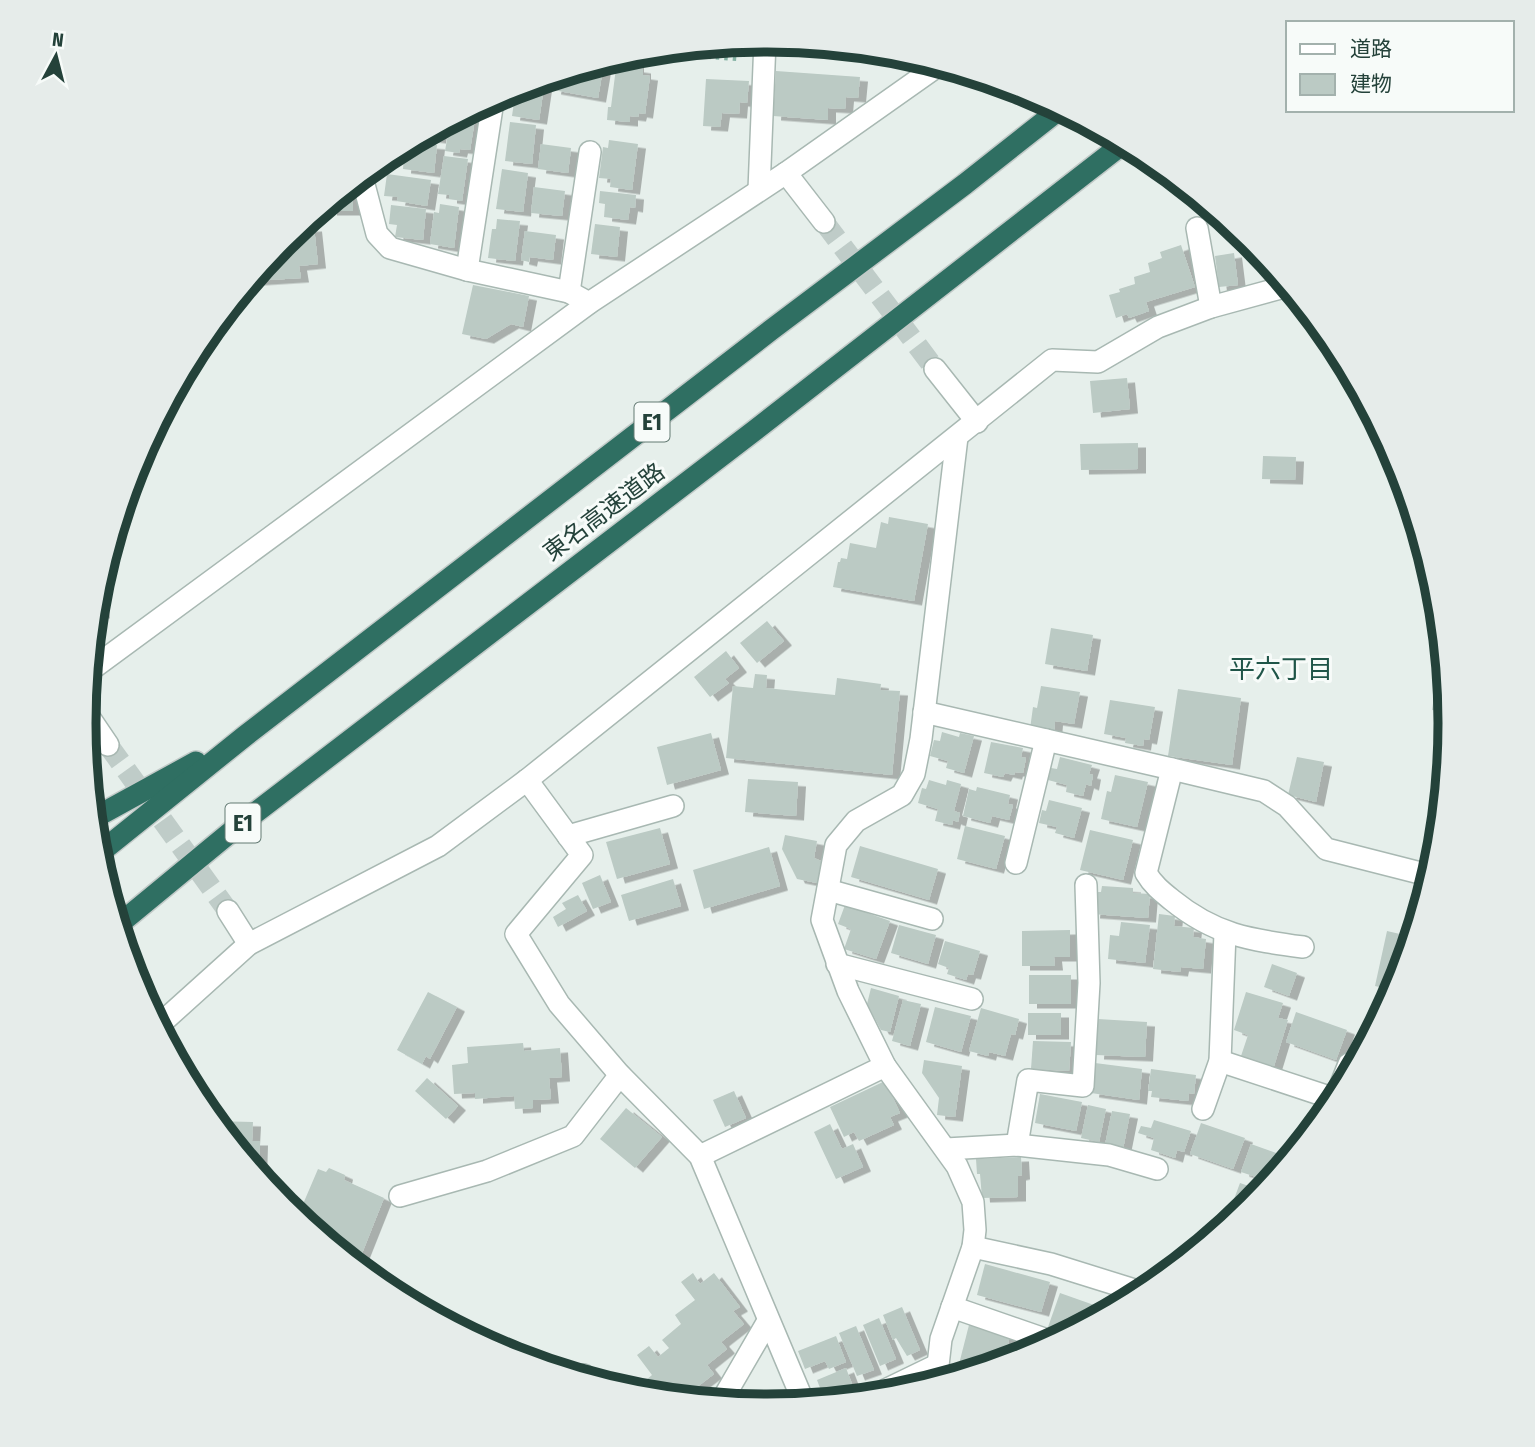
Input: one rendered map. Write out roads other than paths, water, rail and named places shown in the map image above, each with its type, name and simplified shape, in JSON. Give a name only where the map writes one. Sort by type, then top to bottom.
[{"type":"highway","name":"東名高速道路","points":[[108,846],[245,736],[1051,116]]},
{"type":"highway","name":"東名高速道路","points":[[126,919],[249,818],[1115,150]]},
{"type":"highway","points":[[102,813],[245,736]]},
{"type":"street","points":[[760,190],[764,52]]},
{"type":"street","points":[[100,663],[589,303],[786,173],[929,72]]},
{"type":"street","points":[[467,270],[491,113]]},
{"type":"street","points":[[569,292],[590,152]]},
{"type":"street","points":[[786,173],[824,222]]},
{"type":"street","points":[[365,187],[377,234],[390,248],[467,270],[569,292],[589,303]]},
{"type":"street","points":[[1197,228],[1211,307]]},
{"type":"street","points":[[166,1019],[249,944],[438,846],[527,780],[1052,360],[1098,362],[1158,327],[1211,307],[1278,289]]},
{"type":"street","points":[[935,369],[977,422]]},
{"type":"street","points":[[936,1373],[941,1339],[973,1247],[973,1202],[946,1149],[885,1066],[837,964],[822,920],[836,845],[856,821],[902,795],[914,774],[957,438]]},
{"type":"street","points":[[924,712],[1264,791],[1287,806],[1326,849],[1422,873]]},
{"type":"street","points":[[96,728],[108,745]]},
{"type":"street","points":[[1016,863],[1046,740]]},
{"type":"street","points":[[1172,769],[1146,873],[1152,884],[1189,913],[1225,933],[1262,942],[1303,947]]},
{"type":"street","points":[[527,780],[582,855],[516,934],[559,1004],[620,1075],[700,1156],[800,1393]]},
{"type":"street","points":[[568,836],[673,806]]},
{"type":"street","points":[[1017,1145],[1028,1080],[1083,1086],[1089,983],[1086,885]]},
{"type":"street","points":[[828,890],[932,919]]},
{"type":"street","points":[[228,911],[249,944]]},
{"type":"street","points":[[1203,1109],[1220,1061],[1225,933]]},
{"type":"street","points":[[837,964],[972,999]]},
{"type":"street","points":[[1220,1061],[1323,1099]]},
{"type":"street","points":[[700,1156],[885,1066]]},
{"type":"street","points":[[400,1196],[487,1171],[573,1136],[620,1075]]},
{"type":"street","points":[[946,1149],[1017,1145],[1108,1155],[1157,1169]]},
{"type":"street","points":[[973,1247],[1051,1264],[1129,1288]]},
{"type":"street","points":[[952,1307],[1038,1337]]},
{"type":"street","points":[[726,1393],[768,1321]]},
{"type":"tunnel","points":[[824,222],[935,369]]},
{"type":"tunnel","points":[[108,745],[228,911]]},
{"type":"district","name":"平六丁目","points":[[1281,669]]}]
